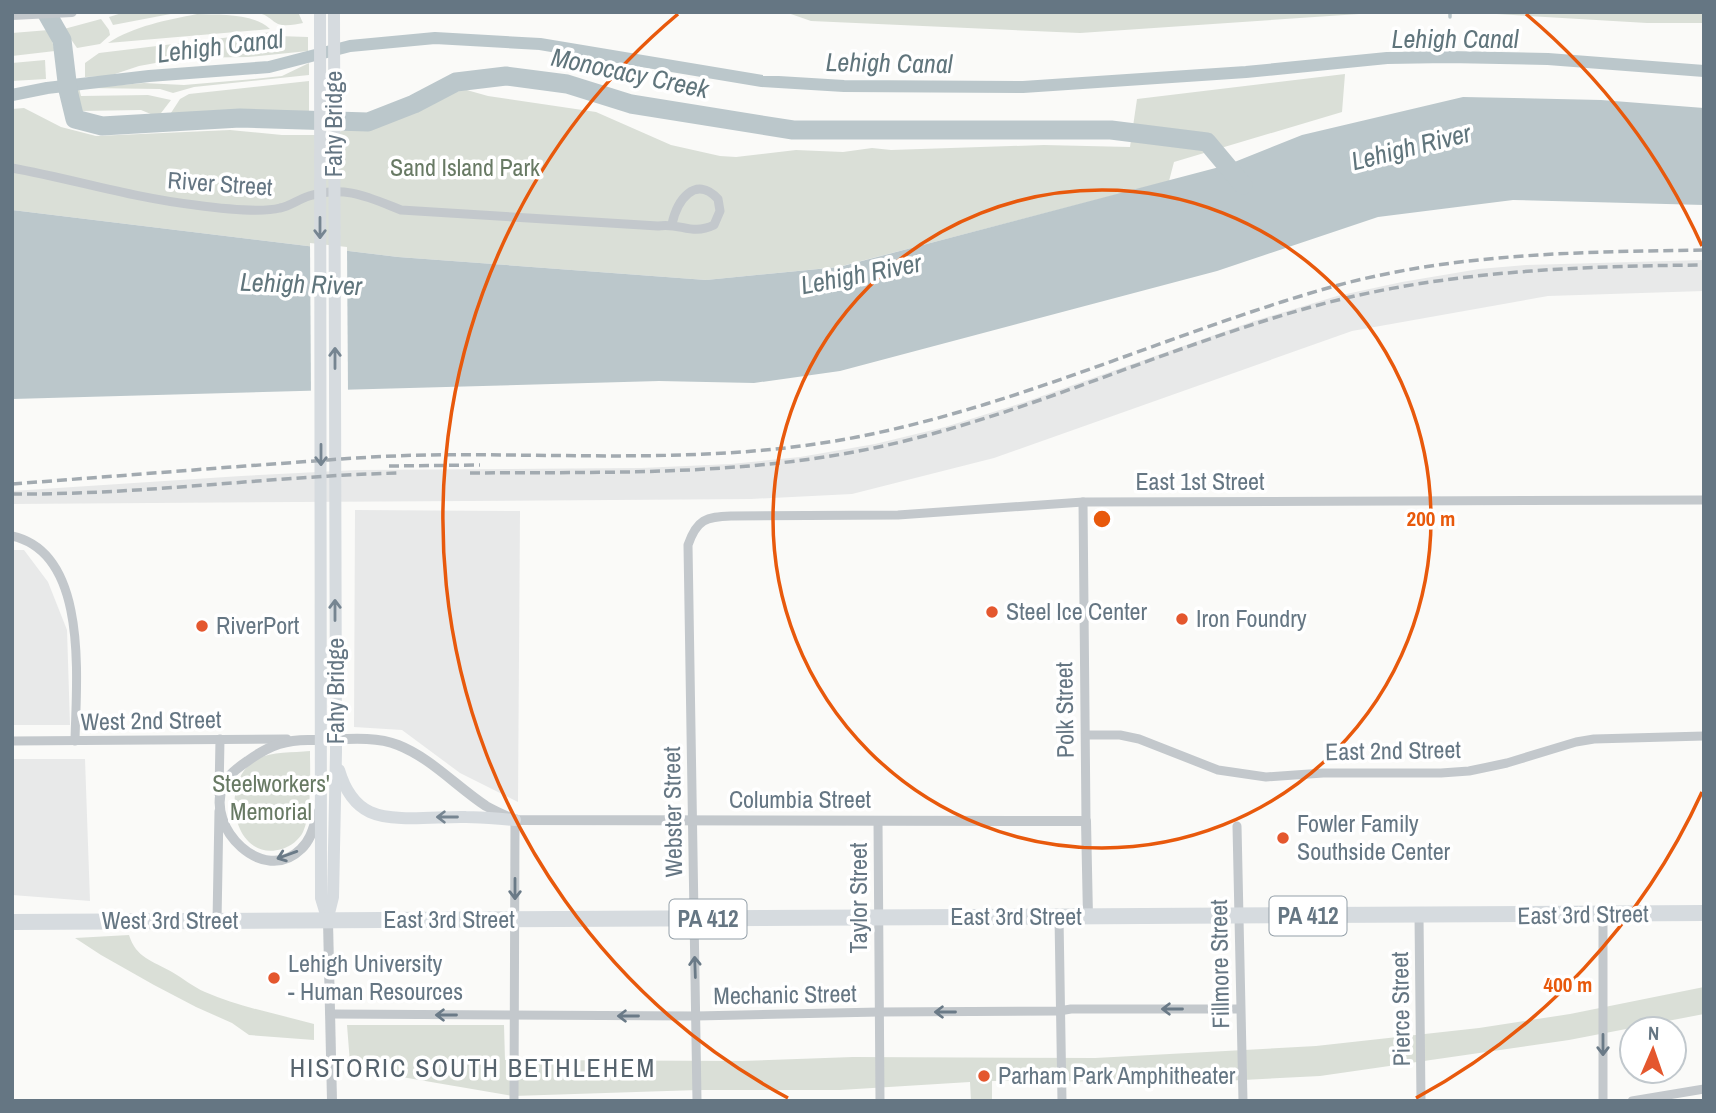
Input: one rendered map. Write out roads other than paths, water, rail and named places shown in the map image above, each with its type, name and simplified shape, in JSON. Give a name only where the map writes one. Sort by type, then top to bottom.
[{"type":"highway","name":"East 3rd Street","points":[[328,921],[1704,914]]},
{"type":"highway","name":"West 3rd Street","points":[[12,922],[328,921]]},
{"type":"main road","name":"Fahy Bridge","points":[[320,12],[321,898],[328,921]]},
{"type":"main road","name":"Fahy Bridge","points":[[328,921],[333,897],[336,752],[334,12]]},
{"type":"main road","points":[[336,752],[345,787],[358,805],[369,812],[394,817],[515,820]]},
{"type":"street","points":[[12,15],[70,13]]},
{"type":"street","name":"River Street","points":[[12,168],[114,192],[194,205],[264,210],[281,208],[330,190],[366,196],[401,210],[658,226],[672,224],[693,230],[704,230],[715,225],[720,211],[718,199],[706,190],[687,194],[676,208],[672,224]]},
{"type":"street","name":"East 1st Street","points":[[698,524],[712,517],[898,515],[1083,502],[1704,500]]},
{"type":"street","name":"Polk Street","points":[[1083,502],[1088,917]]},
{"type":"street","name":"Webster Street","points":[[697,1101],[688,545],[698,524]]},
{"type":"street","points":[[12,536],[30,542],[48,560],[62,581],[71,606],[77,647],[75,741]]},
{"type":"street","name":"East 2nd Street","points":[[1087,735],[1120,735],[1139,739],[1218,770],[1266,777],[1323,773],[1415,774],[1469,771],[1594,739],[1704,736]]},
{"type":"street","points":[[217,921],[220,739]]},
{"type":"street","points":[[322,801],[309,838],[302,849],[273,860],[257,858],[241,849],[225,826],[219,805],[222,787],[240,766],[290,739],[370,740],[399,745],[486,806],[515,820],[514,1101]]},
{"type":"street","name":"West 2nd Street","points":[[12,741],[290,739]]},
{"type":"street","name":"Columbia Street","points":[[515,820],[1086,821]]},
{"type":"street","name":"Taylor Street","points":[[878,821],[880,1101]]},
{"type":"street","name":"Fillmore Street","points":[[1237,825],[1243,1101]]},
{"type":"street","points":[[1603,915],[1603,1101]]},
{"type":"street","name":"Pierce Street","points":[[1419,916],[1421,1101]]},
{"type":"street","points":[[1059,917],[1062,1101]]},
{"type":"street","points":[[328,921],[332,1101]]},
{"type":"street","name":"Mechanic Street","points":[[330,1014],[696,1016],[1071,1009],[1240,1009]]},
{"type":"street","points":[[1632,1101],[1704,1089]]},
{"type":"water","name":"Lehigh River","points":[[1463,97],[1601,100],[1704,108],[1704,205],[1513,200],[1378,217],[1217,271],[840,371],[754,383],[659,381],[12,399],[12,210],[398,257],[706,280],[839,267],[1227,165],[1302,135]]},
{"type":"waterway","name":"Monocacy Creek","points":[[46,12],[62,40],[68,90],[75,119],[102,126],[240,118],[368,122],[414,104],[456,82],[506,76],[567,84],[631,104],[793,130],[1111,130],[1207,142],[1243,185]]},
{"type":"waterway","points":[[1450,12],[1450,17]]},
{"type":"waterway","name":"Lehigh Canal","points":[[12,95],[47,88],[149,76],[269,67],[350,46],[435,38],[540,44],[762,81],[844,86],[1023,87],[1246,72],[1387,58],[1548,59],[1704,71]]},
{"type":"waterway","points":[[1448,39],[1448,57]]},
{"type":"railway","points":[[12,484],[381,457],[642,456],[803,446],[857,437],[979,406],[1275,304],[1380,275],[1518,256],[1704,250]]},
{"type":"railway","points":[[470,473],[673,471],[774,464],[824,457],[932,434],[989,417],[1269,319],[1372,292],[1514,272],[1704,265]]},
{"type":"railway","points":[[389,466],[480,465]]},
{"type":"railway","points":[[12,494],[109,492],[400,473]]},
{"type":"place","name":"Steel Ice Center","points":[[992,612]]},
{"type":"place","name":"Iron Foundry","points":[[1182,619]]},
{"type":"place","name":"RiverPort","points":[[202,626]]},
{"type":"place","name":"Fowler Family Southside Center","points":[[1283,838]]},
{"type":"place","name":"Lehigh University - Human Resources","points":[[274,978]]},
{"type":"place","name":"Parham Park Amphitheater","points":[[984,1076]]},
{"type":"district","name":"HISTORIC SOUTH BETHLEHEM","points":[[473,1068]]},
{"type":"park label","name":"Sand Island Park","points":[[465,168]]},
{"type":"park label","name":"Steelworkers' Memorial","points":[[271,798]]}]
